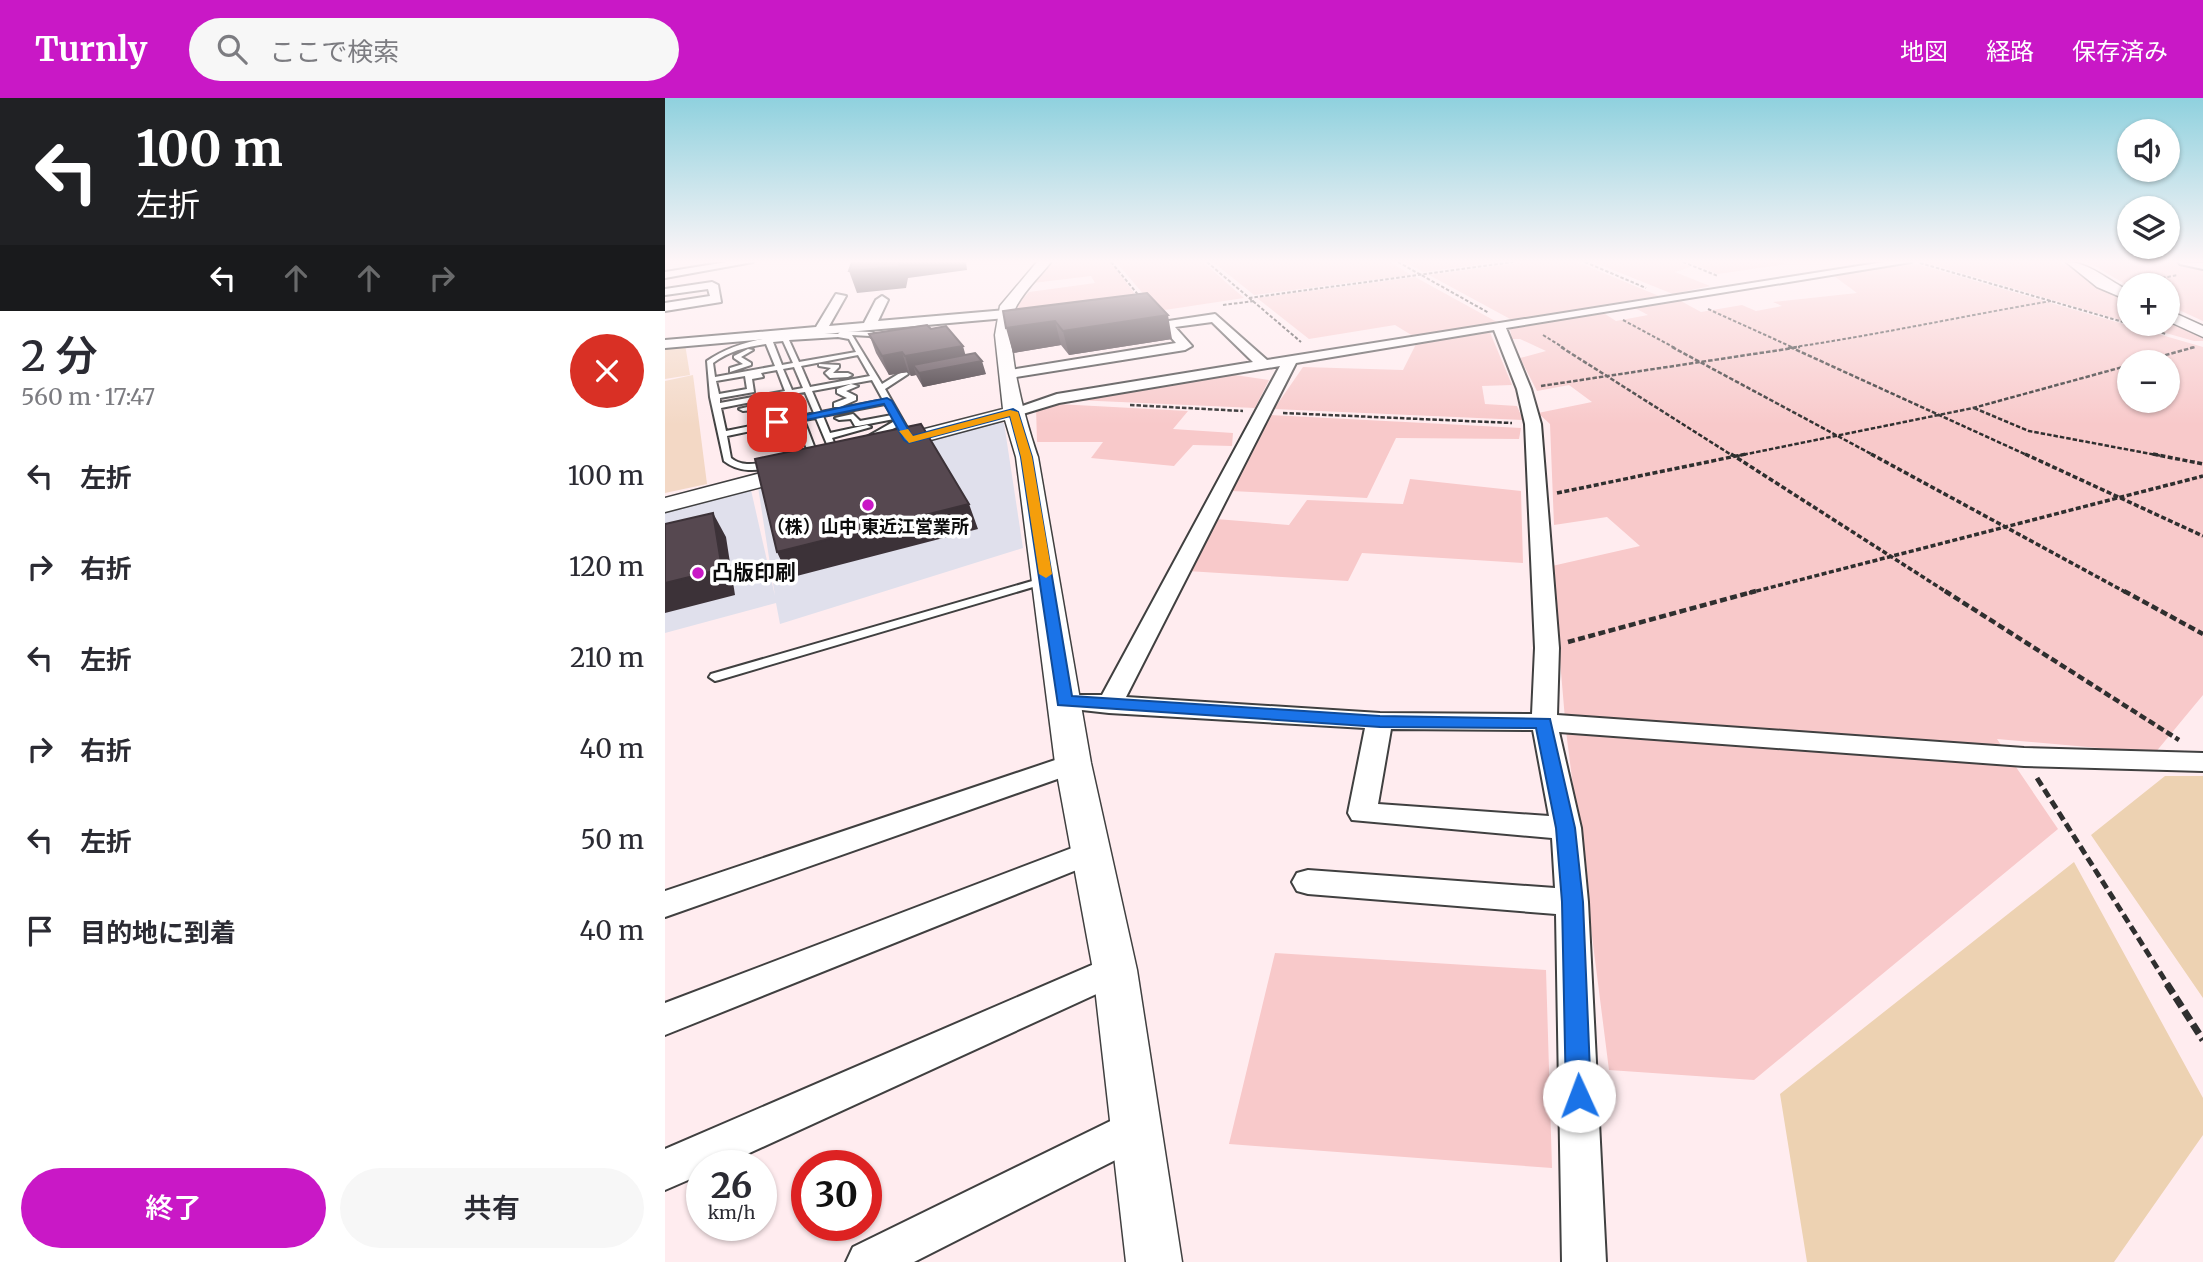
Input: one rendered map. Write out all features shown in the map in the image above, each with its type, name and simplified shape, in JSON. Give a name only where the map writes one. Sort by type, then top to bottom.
[{"type":"street","points":[[667,325],[684,316]]},
{"type":"street","points":[[821,334],[830,316]]},
{"type":"street","points":[[869,327],[874,316]]},
{"type":"street","points":[[667,325],[821,334],[982,316]]},
{"type":"street","points":[[1006,316],[1003,335],[1013,412],[1027,457],[1073,764],[1093,851],[1115,970],[1154,1262]]},
{"type":"street","points":[[665,505],[1058,400],[1553,316]]},
{"type":"street","points":[[1010,374],[1185,346],[1166,325],[1215,318],[1264,365]]},
{"type":"street","points":[[2180,320],[2203,331]]},
{"type":"street","points":[[1504,324],[1532,424],[1547,648],[1544,722],[1566,828],[1572,902],[1584,1262]]},
{"type":"street","points":[[1053,367],[1061,384],[1251,352]]},
{"type":"street","points":[[1109,705],[1290,361]]},
{"type":"street","points":[[1064,701],[1380,721],[1544,722],[2024,757],[2194,753]]},
{"type":"street","points":[[1380,721],[1362,813],[1566,828]]},
{"type":"street","points":[[665,904],[1073,764]]},
{"type":"street","points":[[665,1019],[1093,851]]},
{"type":"street","points":[[1308,882],[1572,902]]},
{"type":"street","points":[[665,1170],[1115,970]]},
{"type":"street","points":[[868,1262],[1135,1129]]},
{"type":"lane","points":[[821,334],[851,337],[909,440]]},
{"type":"lane","points":[[821,334],[822,360]]},
{"type":"lane","points":[[712,377],[748,364],[736,357],[745,351],[786,340],[821,334],[871,334],[878,336],[885,346]]},
{"type":"lane","points":[[786,340],[833,449]]},
{"type":"lane","points":[[770,345],[813,454]]},
{"type":"lane","points":[[770,345],[714,356],[709,362],[727,459],[734,465],[750,468],[846,445]]},
{"type":"lane","points":[[799,367],[859,353]]},
{"type":"lane","points":[[819,415],[853,398],[840,394],[843,389],[904,374],[891,355]]},
{"type":"lane","points":[[712,377],[835,365],[836,369],[829,373],[833,376],[876,380]]},
{"type":"lane","points":[[714,397],[751,390],[748,377],[781,369]]},
{"type":"lane","points":[[717,410],[808,389],[876,380]]},
{"type":"lane","points":[[819,415],[887,401]]},
{"type":"lane","points":[[717,410],[756,407],[761,416],[853,416],[858,424],[897,417]]},
{"type":"lane","points":[[723,434],[777,422],[796,414]]},
{"type":"lane","points":[[829,436],[897,417]]},
{"type":"lane","points":[[860,442],[897,424],[897,417]]},
{"type":"lane","points":[[777,422],[792,460]]},
{"type":"lane","points":[[715,677],[1047,579]]},
{"type":"path","points":[[1272,316],[1318,356]]},
{"type":"path","points":[[1491,316],[1504,324]]},
{"type":"path","points":[[1615,316],[2203,634]]},
{"type":"path","points":[[1720,316],[1940,414],[2203,537]]},
{"type":"path","points":[[1524,389],[1908,330],[1962,316]]},
{"type":"path","points":[[1522,321],[2194,753]]},
{"type":"path","points":[[2180,351],[2203,345]]},
{"type":"path","points":[[1538,497],[1732,455],[1973,408],[2117,369]]},
{"type":"path","points":[[1127,405],[1532,424]]},
{"type":"path","points":[[1973,408],[2029,431],[2203,464]]},
{"type":"path","points":[[1547,648],[1889,555],[2203,476]]},
{"type":"path","points":[[2024,757],[2203,1040]]},
{"type":"shaded area","points":[[1012,316],[1084,316],[1011,320]]},
{"type":"shaded area","points":[[1280,316],[1487,316],[1497,322],[1413,336],[1395,325],[1309,339]]},
{"type":"shaded area","points":[[1505,316],[1535,316],[1512,320]]},
{"type":"shaded area","points":[[1579,316],[1609,316],[1616,321],[1641,316],[2097,316],[2117,322],[2117,336],[2165,336],[2203,347],[2203,695],[2155,753],[1997,739],[2058,829],[1754,1080],[1609,1070],[1566,731],[1552,566],[1640,546],[1607,517],[1554,525],[1550,424],[1538,413],[1592,402],[1569,385],[1537,391],[1520,358],[1546,351],[1520,339],[1512,339],[1510,329]]},
{"type":"shaded area","points":[[2180,326],[2203,338],[2203,341],[2176,336],[2180,336]]},
{"type":"shaded area","points":[[1489,330],[1512,385],[1482,386],[1485,404],[1517,406],[1523,420],[1274,409],[1303,367],[1403,370],[1417,342]]},
{"type":"shaded area","points":[[685,344],[690,375],[665,379],[665,347]]},
{"type":"shaded area","points":[[1228,374],[1269,380],[1255,408],[1075,400]]},
{"type":"shaded area","points":[[693,375],[707,484],[665,493],[665,381]]},
{"type":"shaded area","points":[[1057,404],[1188,411],[1173,429],[1233,433],[1232,446],[1193,445],[1174,466],[1091,458],[1103,442],[1037,442],[1036,407]]},
{"type":"shaded area","points":[[1270,415],[1521,428],[1519,439],[1396,438],[1367,498],[1231,491]]},
{"type":"shaded area","points":[[992,422],[1004,423],[1023,548],[780,624],[776,603],[665,633],[665,510],[751,490],[775,596],[758,487]]},
{"type":"shaded area","points":[[1410,479],[1521,491],[1523,563],[1362,553],[1348,581],[1187,571],[1216,519],[1289,525],[1307,500],[1403,504]]},
{"type":"shaded area","points":[[2165,776],[2203,776],[2203,998],[2091,835]]},
{"type":"shaded area","points":[[2074,862],[2203,1098],[2203,1135],[2114,1262],[1807,1262],[1780,1094]]},
{"type":"shaded area","points":[[1275,953],[1546,970],[1552,1168],[1229,1144]]},
{"type":"building","points":[[1004,316],[1159,316],[1063,331],[1055,321],[1006,328]]},
{"type":"building","points":[[927,325],[931,329],[946,326],[963,346],[905,356],[902,352],[882,356],[869,334]]},
{"type":"building","points":[[975,353],[982,361],[919,373],[913,365]]},
{"type":"building","name":"（株）山中 東近江営業所","points":[[921,424],[969,504],[777,552],[755,459]]},
{"type":"building","points":[[713,513],[722,569],[665,583],[665,524]]},
{"type":"slow traffic","points":[[905,431],[909,440],[1013,412],[1027,457],[1046,574]]},
{"type":"place","name":"（株）山中 東近江営業所","points":[[868,505]]},
{"type":"place","name":"凸版印刷","points":[[698,573]]},
{"type":"route","points":[[777,422],[887,401],[909,440],[1013,412],[1027,457],[1064,701],[1380,721],[1544,722],[1566,828],[1572,902],[1579,1096]]}]
